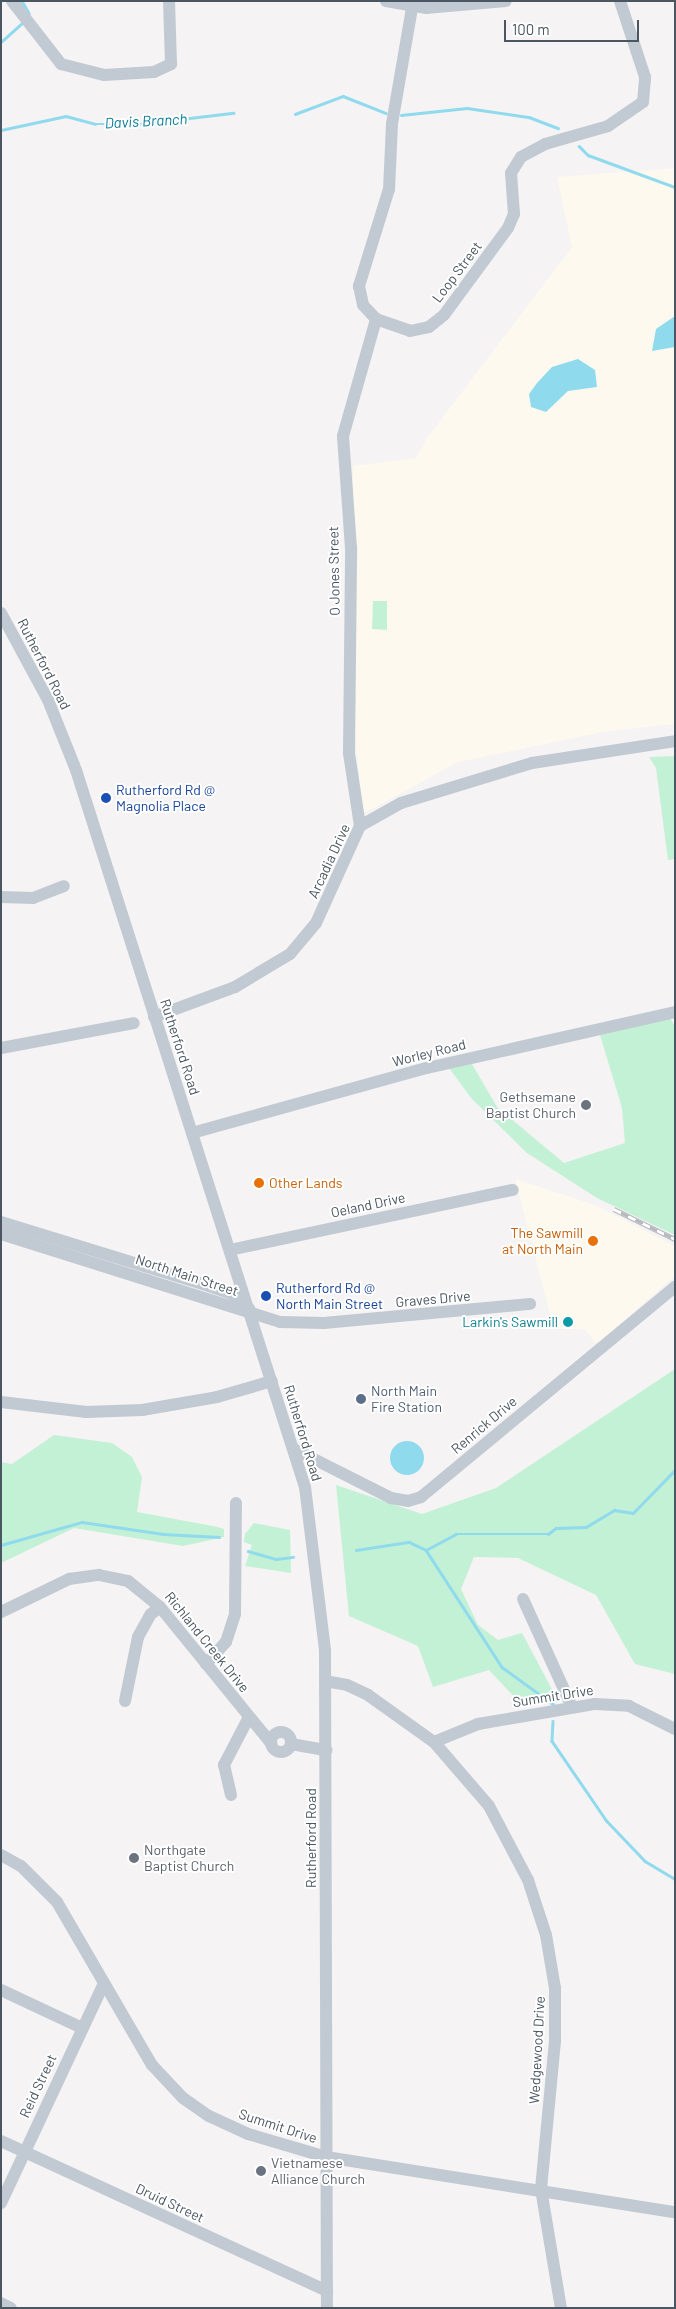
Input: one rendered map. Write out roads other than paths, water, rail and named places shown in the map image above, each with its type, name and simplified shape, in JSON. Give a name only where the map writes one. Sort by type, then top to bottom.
[{"type":"street","points":[[12,1],[52,56],[76,71],[154,72],[172,60],[169,1]]},
{"type":"street","points":[[386,1],[412,8],[506,1]]},
{"type":"street","name":"Loop Street","points":[[376,320],[410,331],[432,325],[451,306],[512,220],[510,181],[521,157],[545,144],[608,126],[643,102],[645,77],[620,1]]},
{"type":"street","points":[[376,320],[363,305],[358,286],[390,189],[392,124],[412,8]]},
{"type":"street","name":"O Jones Street","points":[[360,826],[349,753],[351,548],[343,436],[376,320]]},
{"type":"street","name":"Rutherford Road","points":[[1,613],[48,700],[76,770],[294,1449],[316,1555],[325,1681],[327,2308]]},
{"type":"street","name":"Arcadia Drive","points":[[154,1017],[235,987],[290,954],[316,923],[360,826],[401,803],[446,786],[584,753],[675,741]]},
{"type":"street","points":[[1,898],[34,898],[64,886]]},
{"type":"street","name":"Worley Road","points":[[192,1134],[427,1068],[675,1012]]},
{"type":"street","points":[[1,1048],[134,1023]]},
{"type":"street","name":"Oeland Drive","points":[[230,1250],[513,1190]]},
{"type":"street","name":"North Main Street","points":[[1,1222],[232,1294],[251,1311]]},
{"type":"street","name":"North Main Street","points":[[1,1234],[251,1311]]},
{"type":"street","name":"Renrick Drive","points":[[294,1449],[391,1498],[408,1501],[421,1498],[675,1287]]},
{"type":"street","name":"Graves Drive","points":[[251,1311],[280,1322],[324,1323],[530,1304]]},
{"type":"street","points":[[1,1402],[52,1410],[142,1410],[217,1397],[272,1381]]},
{"type":"street","points":[[206,1664],[226,1642],[235,1614],[236,1503]]},
{"type":"street","name":"Richland Creek Drive","points":[[1,1612],[62,1581],[99,1575],[128,1581],[160,1607],[271,1742]]},
{"type":"street","points":[[523,1599],[572,1707]]},
{"type":"street","points":[[125,1701],[138,1637],[160,1607]]},
{"type":"street","name":"Wedgewood Drive","points":[[325,1681],[368,1695],[434,1742],[477,1789],[504,1828],[546,1935],[556,2022],[541,2189],[561,2308]]},
{"type":"street","name":"Summit Drive","points":[[434,1742],[478,1724],[572,1707],[619,1704],[675,1729]]},
{"type":"street","points":[[231,1795],[224,1765],[249,1717]]},
{"type":"street","name":"Richland Creek Drive","points":[[249,1717],[278,1732],[288,1734],[291,1744]]},
{"type":"street","points":[[278,1732],[271,1742],[282,1752],[291,1744],[326,1750]]},
{"type":"street","name":"Summit Drive","points":[[1,1854],[21,1866],[57,1902],[152,2065],[189,2102],[248,2134],[326,2157],[541,2189],[675,2212]]},
{"type":"street","name":"Reid Street","points":[[1,2203],[104,1983]]},
{"type":"street","points":[[1,1990],[82,2028]]},
{"type":"street","name":"Druid Street","points":[[1,2141],[327,2291]]},
{"type":"street","points":[[1,2303],[11,2308]]},
{"type":"water","points":[[675,316],[675,347],[652,351],[656,329]]},
{"type":"water","points":[[578,359],[595,370],[597,387],[568,391],[546,412],[531,407],[529,394],[552,367]]},
{"type":"water","points":[[407,1441],[414,1442],[419,1446],[423,1451],[423,1465],[419,1470],[414,1474],[407,1475],[400,1474],[395,1470],[391,1465],[390,1458],[391,1451],[395,1446],[400,1442]]},
{"type":"waterway","points":[[22,1],[29,13]]},
{"type":"waterway","points":[[1,42],[24,21]]},
{"type":"waterway","name":"Davis Branch","points":[[295,114],[343,96],[386,113]]},
{"type":"waterway","name":"Davis Branch","points":[[401,115],[467,108],[529,117],[558,128]]},
{"type":"waterway","name":"Davis Branch","points":[[1,130],[66,116],[95,124],[139,124],[233,113]]},
{"type":"waterway","points":[[579,146],[588,155],[675,187]]},
{"type":"waterway","points":[[426,1550],[456,1534],[548,1534],[556,1528],[586,1527],[614,1510],[633,1513],[675,1470]]},
{"type":"waterway","points":[[1,1545],[82,1522],[163,1534],[219,1537]]},
{"type":"waterway","points":[[356,1550],[409,1542],[426,1550],[502,1667],[553,1704]]},
{"type":"waterway","points":[[248,1551],[276,1559],[293,1557]]},
{"type":"waterway","points":[[553,1721],[552,1741],[606,1820],[645,1861],[675,1879]]},
{"type":"railway","points":[[614,1209],[675,1239]]},
{"type":"place","name":"Rutherford Rd @ Magnolia Place","points":[[106,798]]},
{"type":"place","name":"Gethsemane Baptist Church","points":[[586,1105]]},
{"type":"place","name":"Other Lands","points":[[259,1183]]},
{"type":"place","name":"The Sawmill at North Main","points":[[593,1241]]},
{"type":"place","name":"Rutherford Rd @ North Main Street","points":[[266,1296]]},
{"type":"place","name":"Larkin's Sawmill","points":[[568,1322]]},
{"type":"place","name":"North Main Fire Station","points":[[361,1399]]},
{"type":"place","name":"Northgate Baptist Church","points":[[134,1858]]},
{"type":"place","name":"Vietnamese Alliance Church","points":[[261,2171]]}]
